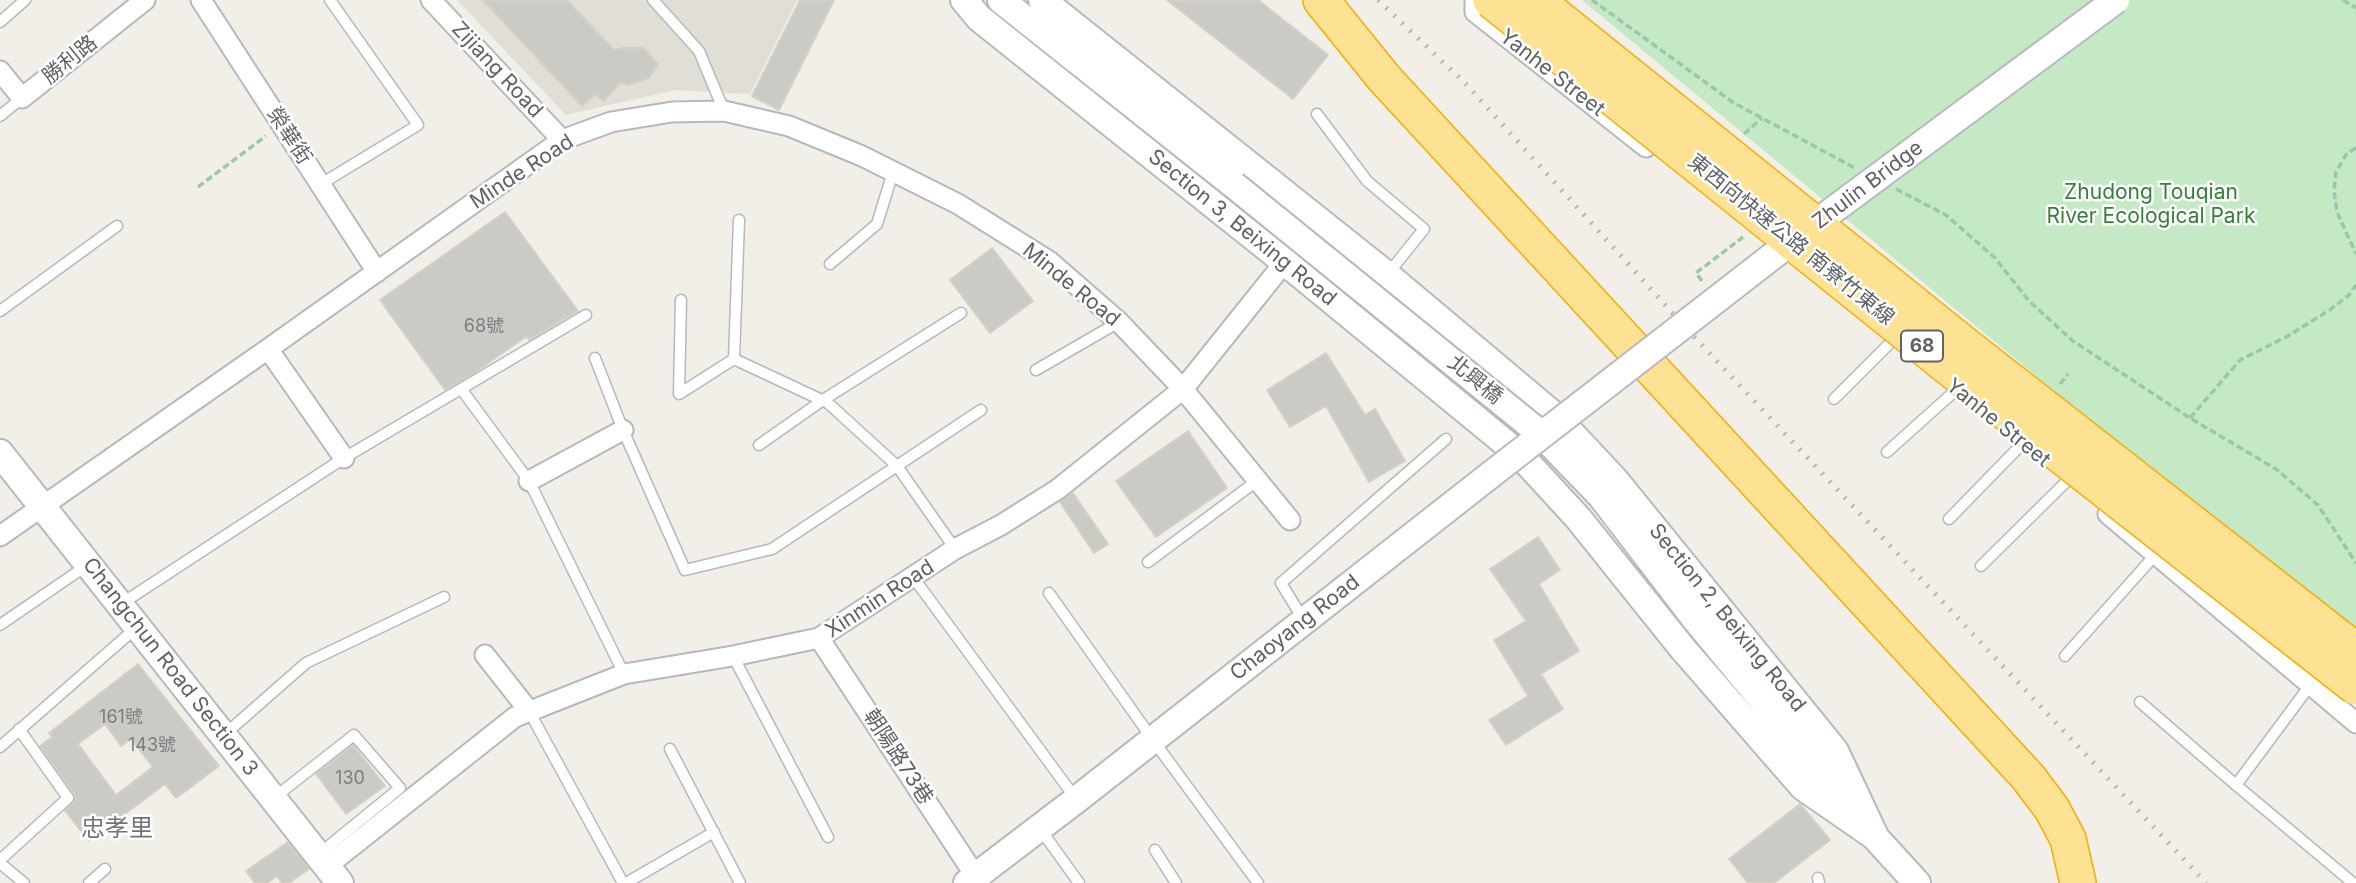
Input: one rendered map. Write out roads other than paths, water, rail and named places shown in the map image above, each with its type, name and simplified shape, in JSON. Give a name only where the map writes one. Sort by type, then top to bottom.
[{"type":"highway","points":[[1321,0],[1384,78],[2045,767],[2067,799],[2083,833],[2094,883]]},
{"type":"highway","points":[[1349,0],[1404,70],[1694,403],[2028,777],[2052,809],[2068,839],[2078,883]]},
{"type":"highway","name":"東西向快速公路 南寮竹東線","points":[[1491,0],[1948,367],[2356,687]]},
{"type":"highway","name":"東西向快速公路 南寮竹東線","points":[[1536,0],[1954,336],[2356,651]]},
{"type":"street","name":"勝利路","points":[[0,71],[22,98],[145,0]]},
{"type":"street","name":"榮華街","points":[[201,0],[377,272]]},
{"type":"street","name":"Zijiang Road","points":[[431,0],[562,140]]},
{"type":"street","name":"Section 3, Beixing Road","points":[[964,0],[979,18],[1285,262],[1520,455]]},
{"type":"street","name":"北興橋","points":[[1002,0],[1234,186],[1549,425],[1696,620],[1874,836]]},
{"type":"street","points":[[1042,0],[1387,275],[1549,425]]},
{"type":"street","name":"Yanhe Street","points":[[1475,0],[1475,12],[2023,443],[2356,723]]},
{"type":"street","name":"Zhulin Bridge","points":[[1622,373],[1717,298],[2116,0]]},
{"type":"street","name":"Minde Road","points":[[0,536],[562,140],[611,122],[672,112],[724,110],[789,126],[862,156],[958,204],[1049,261],[1119,322],[1183,389],[1290,520]]},
{"type":"street","name":"Xinmin Road","points":[[329,868],[515,717],[624,674],[819,638],[955,550],[1058,489],[1183,389],[1319,222]]},
{"type":"street","points":[[268,349],[344,458]]},
{"type":"street","name":"Chaoyang Road","points":[[974,881],[1489,476],[1549,425],[1622,373]]},
{"type":"street","name":"Section 2, Beixing Road","points":[[1549,425],[1615,480],[1835,751],[1874,836]]},
{"type":"street","points":[[529,481],[623,430]]},
{"type":"street","name":"Changchun Road Section 3","points":[[0,453],[329,868]]},
{"type":"street","name":"Section 2, Beixing Road","points":[[1520,455],[1578,518],[1683,649],[1803,787],[1874,836],[1917,883]]},
{"type":"street","name":"朝陽路73巷","points":[[819,638],[974,881]]},
{"type":"street","points":[[485,655],[529,711]]},
{"type":"lane","points":[[0,22],[25,0]]},
{"type":"lane","points":[[321,184],[418,125],[330,0]]},
{"type":"lane","points":[[653,0],[699,51],[724,110]]},
{"type":"lane","points":[[0,116],[22,98]]},
{"type":"lane","points":[[1317,114],[1367,181],[1424,229],[1387,275]]},
{"type":"lane","points":[[830,264],[877,224],[893,172]]},
{"type":"lane","points":[[734,359],[738,220]]},
{"type":"lane","points":[[0,312],[117,226]]},
{"type":"lane","points":[[681,300],[679,394],[734,359]]},
{"type":"lane","points":[[759,445],[823,400],[961,313]]},
{"type":"lane","points":[[120,604],[344,458],[586,315]]},
{"type":"lane","points":[[1036,370],[1119,322]]},
{"type":"lane","points":[[1834,399],[1894,340]]},
{"type":"lane","points":[[595,358],[623,430],[685,570],[772,550],[981,410]]},
{"type":"lane","points":[[734,359],[823,400],[897,466],[955,550]]},
{"type":"lane","points":[[461,390],[529,481],[624,674]]},
{"type":"lane","points":[[1887,452],[1956,390]]},
{"type":"lane","points":[[1304,620],[1281,583],[1446,439]]},
{"type":"lane","points":[[1949,519],[2023,443]]},
{"type":"lane","points":[[1148,562],[1258,480]]},
{"type":"lane","points":[[1981,566],[2068,480]]},
{"type":"lane","points":[[2065,656],[2156,554]]},
{"type":"lane","points":[[0,625],[89,564]]},
{"type":"lane","points":[[913,577],[1076,800]]},
{"type":"lane","points":[[1049,593],[1258,883]]},
{"type":"lane","points":[[224,735],[306,663],[444,597]]},
{"type":"lane","points":[[0,747],[138,626]]},
{"type":"lane","points":[[733,656],[828,837]]},
{"type":"lane","points":[[2236,785],[2311,684]]},
{"type":"lane","points":[[2140,702],[2353,883]]},
{"type":"lane","points":[[529,711],[624,883],[714,832]]},
{"type":"lane","points":[[19,729],[68,798],[0,861],[24,883]]},
{"type":"lane","points":[[274,798],[354,735],[400,788],[329,868]]},
{"type":"lane","points":[[670,749],[740,883]]},
{"type":"lane","points":[[1039,828],[1079,883]]},
{"type":"lane","points":[[1155,850],[1176,883]]},
{"type":"lane","points":[[89,883],[105,869]]},
{"type":"railway","points":[[1378,0],[1465,83],[1685,327],[2206,883]]},
{"type":"district","name":"忠孝里","points":[[117,829]]},
{"type":"park label","name":"Zhudong Touqian River Ecological Park","points":[[2151,205]]}]
